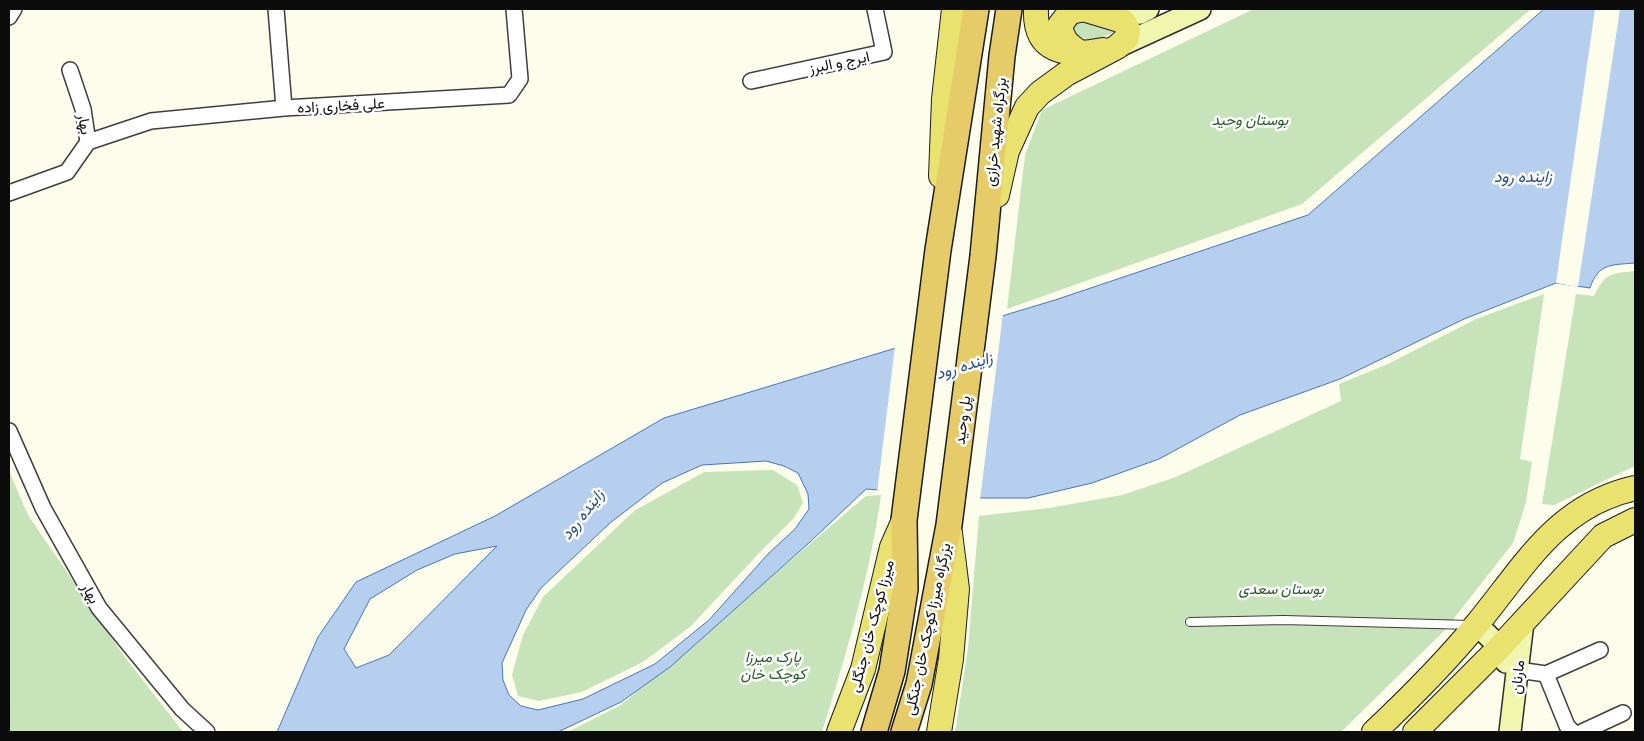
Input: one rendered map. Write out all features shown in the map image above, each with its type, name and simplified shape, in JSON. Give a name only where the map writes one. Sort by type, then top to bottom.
[{"type":"highway","points":[[904,520],[938,250],[976,9]]},
{"type":"highway","name":"بزرگراه شهید خرازی","points":[[983,256],[1002,56],[1009,9]]},
{"type":"highway","name":"پل وحید","points":[[949,525],[983,256]]},
{"type":"highway","name":"بزرگراه میرزا کوچک خان جنگلی","points":[[874,732],[892,671],[905,589],[904,520]]},
{"type":"highway","name":"بزرگراه میرزا کوچک خان جنگلی","points":[[904,732],[919,684],[949,525]]},
{"type":"main road","points":[[938,250],[944,99],[954,9]]},
{"type":"main road","points":[[1036,9],[1038,34],[1047,45],[1066,53],[1081,53],[1117,47],[1127,38],[1128,29],[1122,21],[1084,9],[1070,12],[1060,25],[1062,36],[1067,44],[1081,53]]},
{"type":"main road","points":[[1111,17],[1140,13],[1148,9]]},
{"type":"main road","points":[[983,256],[1007,151],[1027,107],[1040,93],[1066,74],[1117,47],[1200,9]]},
{"type":"main road","points":[[1374,732],[1477,625],[1528,557],[1572,515],[1625,490],[1635,488]]},
{"type":"main road","name":"میرزا کوچک خان جنگلی","points":[[839,732],[863,668],[892,547],[904,520]]},
{"type":"main road","points":[[1415,732],[1500,647],[1603,536],[1635,520]]},
{"type":"main road","points":[[939,732],[951,659],[957,589],[949,525]]},
{"type":"main road","name":"مارنان","points":[[1510,732],[1523,622]]},
{"type":"main road","points":[[1477,625],[1500,647],[1512,675],[1517,681]]},
{"type":"street","points":[[9,17],[14,9]]},
{"type":"street","points":[[276,9],[284,108]]},
{"type":"street","name":"علی فخاری زاده","points":[[88,142],[151,121],[284,108],[509,95],[520,79],[514,9]]},
{"type":"street","name":"ایرج و البرز","points":[[751,81],[884,52],[875,9]]},
{"type":"street","name":"بهار","points":[[9,193],[67,172],[88,142],[83,109],[70,70]]},
{"type":"street","name":"بهار","points":[[9,431],[43,508],[99,608],[182,709],[207,732]]},
{"type":"street","points":[[1517,681],[1546,674],[1600,650]]},
{"type":"street","points":[[1546,674],[1567,726],[1573,732]]},
{"type":"street","points":[[1582,732],[1623,713]]},
{"type":"lane","points":[[1190,622],[1284,620],[1477,625]]},
{"type":"green space","name":"بوستان وحید","points":[[1254,9],[1531,9],[1302,204],[1007,309],[1025,155],[1042,110]]},
{"type":"green space","points":[[1083,18],[1109,26],[1113,32],[1093,40],[1078,36],[1073,32],[1073,27],[1078,20]]},
{"type":"green space","points":[[1635,271],[1635,466],[1554,505],[1542,504],[1576,294],[1594,296],[1606,278],[1614,274]]},
{"type":"green space","name":"بوستان سعدی","points":[[1544,294],[1520,459],[1532,462],[1526,502],[1513,543],[1444,631],[1341,732],[955,732],[968,648],[979,516],[1049,508],[1122,495],[1176,477],[1341,401],[1339,384],[1388,364],[1476,319]]},
{"type":"green space","points":[[773,470],[797,485],[803,503],[793,519],[691,626],[643,662],[582,692],[539,701],[518,696],[512,675],[523,635],[543,597],[634,511],[704,472]]},
{"type":"green space","points":[[9,471],[28,515],[124,656],[183,732],[9,732]]},
{"type":"green space","name":"پارک میرزا کوچک خان","points":[[881,495],[864,585],[822,732],[568,732],[621,705],[866,496]]},
{"type":"water","name":"زاینده رود","points":[[1544,9],[1635,9],[1635,263],[1607,267],[1597,274],[1590,288],[1556,283],[1464,319],[1340,379],[1240,415],[1159,459],[1092,483],[1028,498],[981,498],[866,489],[810,542],[670,667],[621,702],[558,732],[277,732],[318,637],[356,582],[495,516],[664,418],[1055,300],[1308,215]],"holes":[[[766,461],[784,466],[798,473],[808,494],[809,509],[795,529],[768,554],[709,620],[655,664],[583,699],[538,710],[521,706],[509,695],[503,680],[502,663],[526,610],[541,588],[610,523],[662,483],[702,465]],[[497,546],[389,655],[356,668],[344,649],[370,599],[417,570],[455,554]]]},
{"type":"pier","points":[[1595,9],[1620,9],[1578,287],[1556,283]]},
{"type":"pier","points":[[1003,313],[980,500],[877,493],[895,346]]}]
